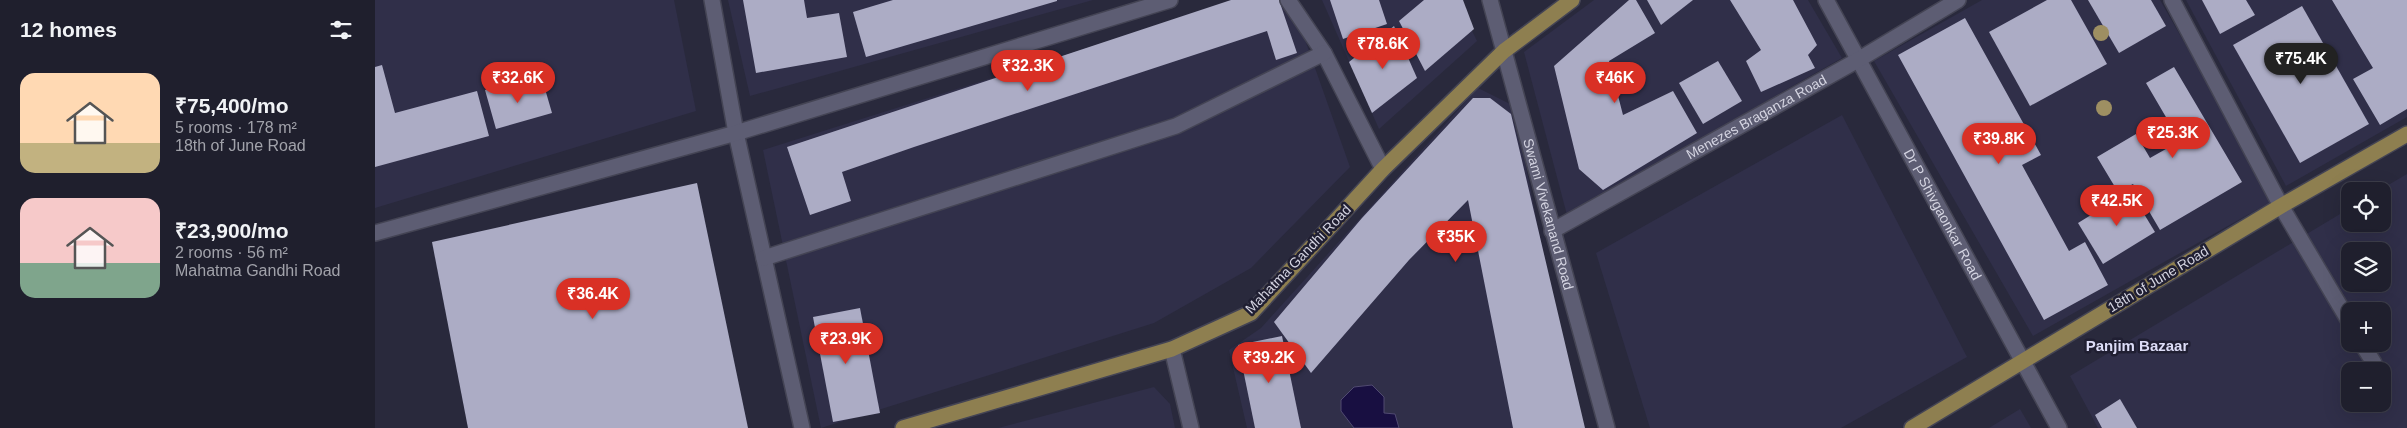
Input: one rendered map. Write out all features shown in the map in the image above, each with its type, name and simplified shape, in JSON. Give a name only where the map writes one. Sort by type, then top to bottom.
[{"type":"main road","name":"Mahatma Gandhi Road","points":[[903,428],[1172,349],[1251,313],[1383,169],[1504,51],[1572,0]]},
{"type":"main road","name":"18th of June Road","points":[[1912,428],[2281,206],[2407,134]]},
{"type":"street","points":[[712,0],[736,133],[802,428]]},
{"type":"street","points":[[375,233],[736,133],[1170,0]]},
{"type":"street","points":[[1288,0],[1324,53],[1383,169]]},
{"type":"street","name":"Swami Vivekanand Road","points":[[1491,0],[1552,232],[1607,428]]},
{"type":"street","name":"Dr P Shivgaonkar Road","points":[[1826,0],[2059,428]]},
{"type":"street","name":"Menezes Braganza Road","points":[[1552,232],[1858,60],[1959,0]]},
{"type":"street","points":[[2172,0],[2281,206],[2341,308]]},
{"type":"street","points":[[764,258],[1176,126],[1324,53]]},
{"type":"street","points":[[1172,349],[1191,428]]},
{"type":"shaded area","points":[[375,0],[674,0],[696,111],[375,208]]},
{"type":"shaded area","points":[[728,0],[1093,0],[750,96]]},
{"type":"shaded area","points":[[1240,0],[1291,0],[1350,167],[1251,268],[1154,323],[821,428],[763,150]]},
{"type":"shaded area","points":[[1322,0],[1457,0],[1477,41],[1379,129]]},
{"type":"shaded area","points":[[1594,0],[1808,0],[1842,58],[1567,215],[1524,52]]},
{"type":"shaded area","points":[[1982,0],[2160,0],[2274,200],[2033,336],[1874,61]]},
{"type":"shaded area","points":[[2186,0],[2407,0],[2407,117],[2286,186]]},
{"type":"shaded area","points":[[1478,88],[1514,106],[1559,333],[1584,428],[1247,428],[1229,350],[1261,328]]},
{"type":"shaded area","points":[[1842,115],[1967,357],[1841,428],[1650,428],[1596,253]]},
{"type":"shaded area","points":[[2407,174],[2407,428],[2098,428],[2070,376],[2341,213],[2341,232],[2391,232],[2391,183]]},
{"type":"shaded area","points":[[1372,385],[1384,397],[1384,413],[1395,414],[1399,428],[1354,428],[1341,411],[1341,400],[1354,387]]},
{"type":"shaded area","points":[[1154,387],[1170,404],[1175,428],[998,428]]},
{"type":"shaded area","points":[[2020,409],[2031,428],[1989,428]]},
{"type":"building","points":[[743,0],[804,0],[807,18],[839,13],[847,57],[756,73]]},
{"type":"building","points":[[893,0],[1057,1],[866,57],[853,12]]},
{"type":"building","points":[[1231,0],[1279,0],[1297,53],[1276,60],[1267,31],[914,147],[842,172],[851,201],[810,215],[787,147]]},
{"type":"building","points":[[1330,0],[1379,0],[1387,24],[1343,39]]},
{"type":"building","points":[[1424,0],[1463,0],[1474,29],[1425,71],[1399,21]]},
{"type":"building","points":[[1629,0],[1636,0],[1655,33],[1609,61],[1623,115],[1673,91],[1697,133],[1603,190],[1579,169],[1554,66]]},
{"type":"building","points":[[1647,0],[1693,0],[1661,25]]},
{"type":"building","points":[[1730,0],[1793,0],[1817,45],[1808,55],[1815,68],[1761,92],[1746,61],[1761,50]]},
{"type":"building","points":[[2047,0],[2071,0],[2107,64],[2030,106],[1989,32]]},
{"type":"building","points":[[2088,0],[2151,0],[2166,26],[2119,53]]},
{"type":"building","points":[[2202,0],[2246,0],[2255,15],[2220,34]]},
{"type":"building","points":[[2332,0],[2407,0],[2407,109],[2380,125],[2353,79],[2373,68]]},
{"type":"building","points":[[2302,6],[2369,124],[2300,163],[2233,45]]},
{"type":"building","points":[[1965,18],[2041,155],[2022,165],[2069,251],[2085,242],[2108,285],[2044,320],[1898,55]]},
{"type":"building","points":[[1394,26],[1417,78],[1372,113],[1349,62]]},
{"type":"building","points":[[1718,61],[1742,101],[1703,124],[1679,83]]},
{"type":"building","points":[[382,65],[395,113],[477,91],[489,136],[375,167],[375,67]]},
{"type":"building","points":[[2174,67],[2242,182],[2160,230],[2133,184],[2118,192],[2097,157],[2136,134],[2150,158],[2180,141],[2146,83]]},
{"type":"building","points":[[543,82],[552,113],[496,129],[485,90],[501,85],[503,93]]},
{"type":"building","points":[[1473,98],[1490,98],[1511,114],[1585,428],[1513,428],[1468,200],[1409,260],[1311,373],[1274,322],[1362,218]]},
{"type":"building","points":[[697,183],[748,428],[468,428],[432,242]]},
{"type":"building","points":[[2130,191],[2155,232],[2103,264],[2078,223]]},
{"type":"building","points":[[860,308],[880,413],[833,422],[813,317]]},
{"type":"building","points":[[1282,336],[1301,428],[1255,428],[1238,345]]},
{"type":"building","points":[[2120,399],[2137,428],[2102,428],[2095,415]]},
{"type":"district","name":"Panjim Bazaar","points":[[2137,346]]}]
